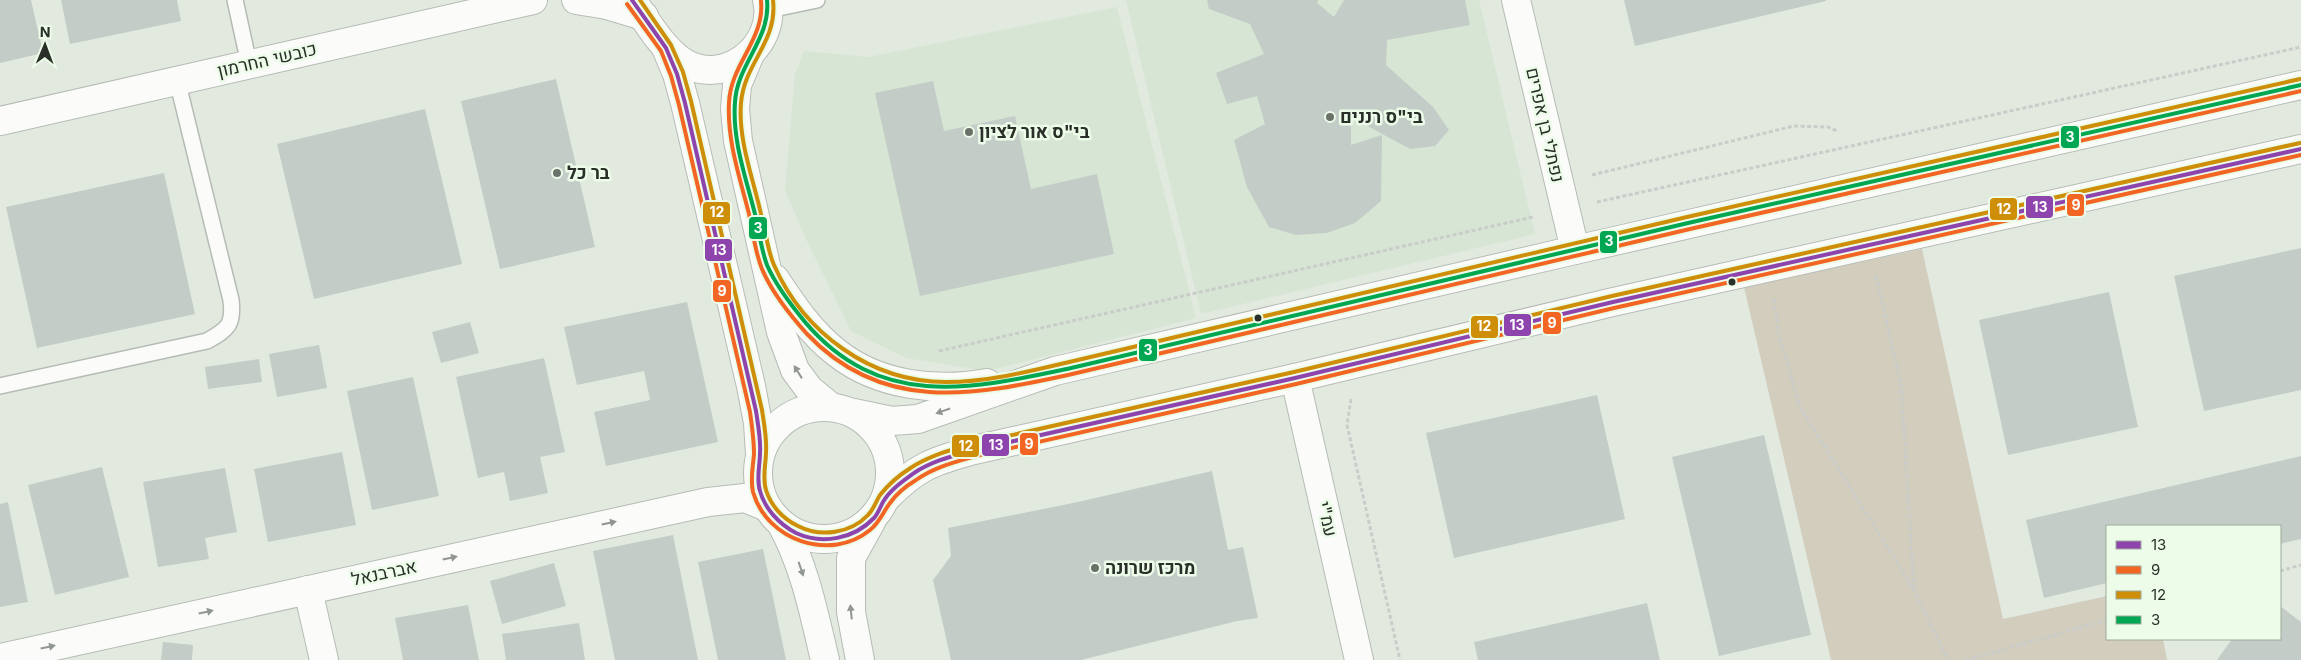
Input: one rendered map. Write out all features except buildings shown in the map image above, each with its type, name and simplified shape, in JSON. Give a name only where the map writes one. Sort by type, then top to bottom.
[{"type":"street","name":"כובשי החרמון","points":[[0,120],[533,0]]},
{"type":"street","points":[[576,0],[638,8],[666,48],[677,74],[738,330],[758,423],[760,454],[757,472],[759,490],[792,543],[804,576],[825,660]]},
{"type":"street","name":"נפתלי בן אפרים","points":[[1516,0],[1574,250]]},
{"type":"street","points":[[666,48],[681,61],[699,68],[720,69],[734,65],[750,54],[762,40],[769,21],[768,5]]},
{"type":"street","points":[[750,54],[737,85],[735,109],[738,141],[781,332],[795,370],[809,389],[870,425],[882,440],[887,453],[891,479],[880,508],[851,558],[851,612],[860,660]]},
{"type":"street","points":[[768,269],[801,316],[837,353],[881,377],[916,385],[959,388],[1055,371],[1574,250],[2301,85]]},
{"type":"street","points":[[774,516],[800,535],[819,540],[840,538],[858,530],[908,477],[935,460],[1295,378],[1613,302],[1769,269],[2301,149]]},
{"type":"street","points":[[760,454],[780,423],[795,413],[813,407],[842,410],[892,421],[918,420],[1055,371]]},
{"type":"street","name":"עמ\"י","points":[[1295,378],[1359,660]]},
{"type":"street","name":"אברבנאל","points":[[0,658],[708,502],[745,498],[774,516]]},
{"type":"street","points":[[308,590],[324,660]]},
{"type":"lane","points":[[235,0],[249,64]]},
{"type":"lane","points":[[768,5],[817,0]]},
{"type":"lane","points":[[0,386],[208,341],[226,331],[233,316],[230,300],[177,80]]},
{"type":"path","points":[[1559,184],[1638,162],[1794,126],[1828,128],[1837,131]]},
{"type":"path","points":[[1769,269],[1779,335],[1800,408],[1914,590],[1948,660]]},
{"type":"path","points":[[1876,273],[1901,384],[1914,590]]},
{"type":"path","points":[[1358,362],[1347,425],[1400,660]]},
{"type":"path","points":[[2281,571],[2301,565]]},
{"type":"path","points":[[1966,660],[2106,620]]},
{"type":"shaded area","name":"בי\"ס רננים","points":[[1126,0],[1479,0],[1535,234],[1201,314]]},
{"type":"shaded area","name":"בי\"ס אור לציון","points":[[1117,7],[1196,318],[987,371],[906,358],[851,331],[806,239],[785,190],[795,74],[804,51],[869,57]]},
{"type":"shaded area","points":[[1922,249],[2003,619],[2106,596],[2106,640],[2163,640],[2167,660],[1831,660],[1744,287]]},
{"type":"transit line","name":"13","points":[[632,0],[666,48],[677,74],[685,103],[756,411],[760,442],[758,477],[762,498],[769,510],[784,525],[796,533],[816,539],[837,538],[857,531],[877,515],[882,504],[893,490],[914,473],[935,462],[974,450],[1295,378],[1613,302],[2301,149]]},
{"type":"transit line","name":"12","points":[[640,0],[671,45],[683,72],[691,101],[762,410],[766,442],[764,475],[766,490],[774,507],[783,516],[807,530],[826,533],[844,530],[861,521],[872,510],[883,491],[916,464],[947,451],[972,444],[1294,372],[1612,296],[2300,143]]},
{"type":"transit line","name":"3","points":[[767,0],[767,14],[764,27],[741,76],[735,102],[740,159],[767,265],[779,288],[794,309],[833,350],[863,369],[894,381],[927,386],[995,383],[1067,369],[1688,223],[2301,85]]},
{"type":"transit line","name":"12","points":[[773,0],[771,28],[743,89],[741,117],[747,159],[774,265],[787,290],[803,312],[822,332],[843,349],[867,363],[892,373],[918,380],[946,382],[961,382],[1036,370],[1687,217],[2300,79]]},
{"type":"transit line","name":"9","points":[[761,1],[761,15],[758,28],[735,76],[731,89],[729,117],[735,159],[762,269],[776,295],[794,319],[807,334],[836,359],[866,377],[897,387],[930,392],[963,392],[1032,383],[1690,229],[2301,91]]},
{"type":"transit line","name":"9","points":[[627,4],[661,51],[671,76],[679,105],[750,412],[754,449],[753,492],[760,509],[772,523],[786,534],[802,541],[820,545],[854,540],[870,530],[893,499],[923,475],[937,468],[976,456],[1296,384],[1614,308],[2301,155]]},
{"type":"place","name":"בי\"ס רננים","points":[[1330,117]]},
{"type":"place","name":"בי\"ס אור לציון","points":[[969,132]]},
{"type":"place","name":"בר כל","points":[[557,173]]},
{"type":"place","name":"מרכז שרונה","points":[[1095,568]]}]
